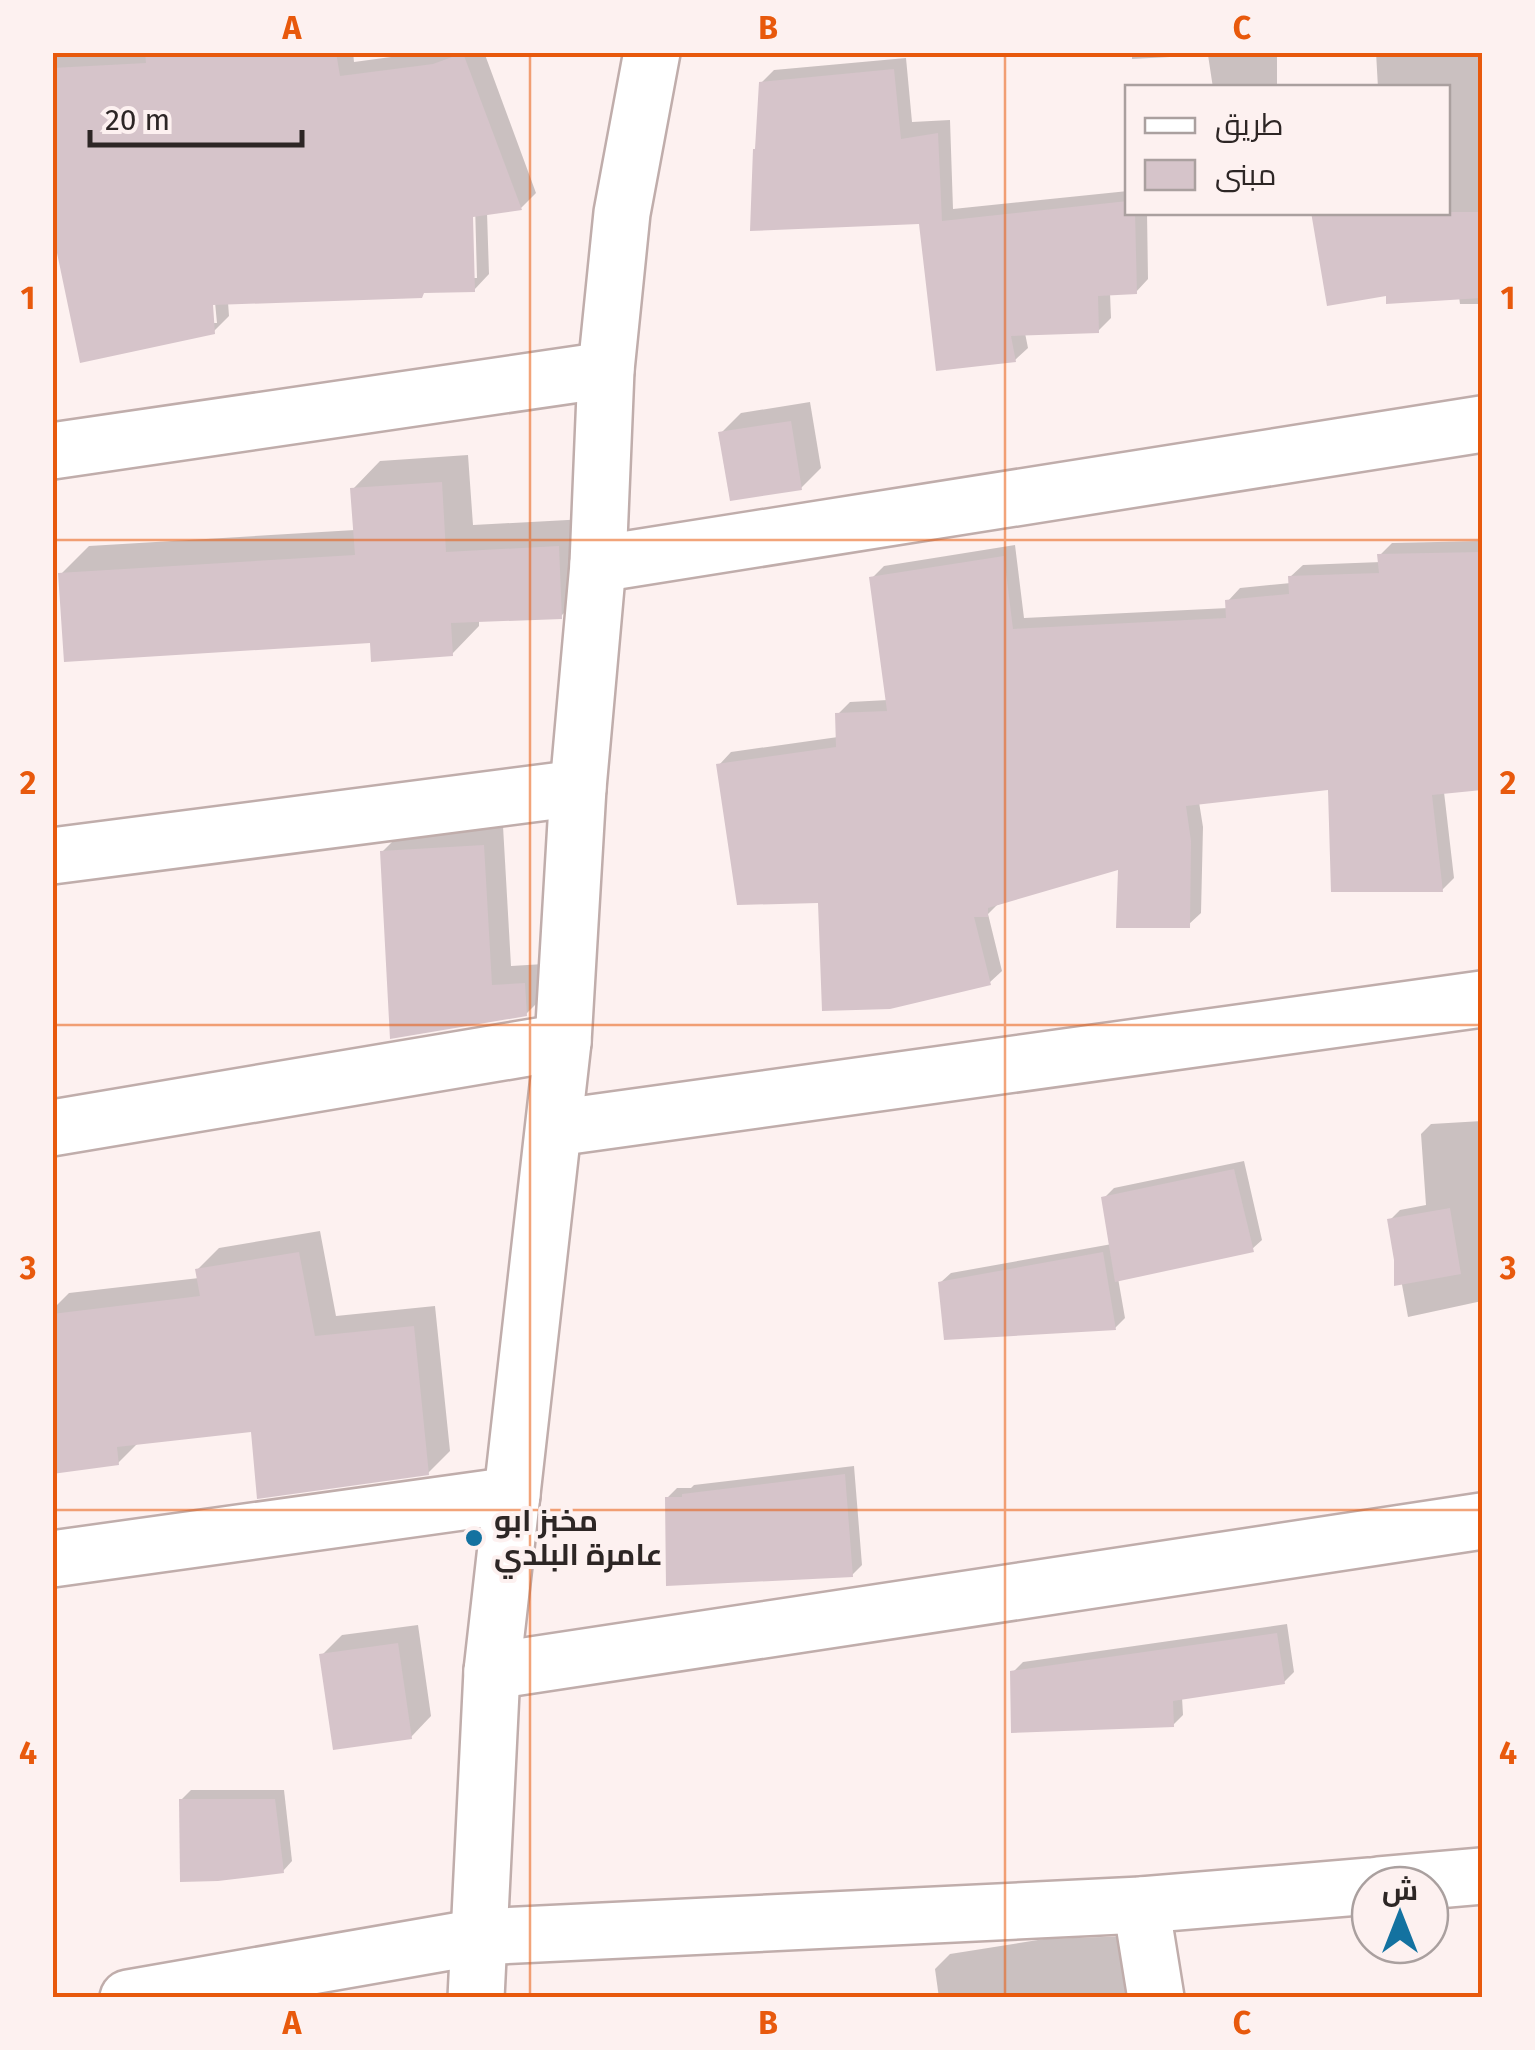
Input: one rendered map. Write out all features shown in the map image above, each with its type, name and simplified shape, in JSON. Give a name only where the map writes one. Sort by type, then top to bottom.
[{"type":"street","points":[[476,1998],[492,1670],[563,1042],[578,788],[598,564],[606,370],[622,213],[652,52]]},
{"type":"street","points":[[52,451],[606,370]]},
{"type":"street","points":[[598,564],[1482,424]]},
{"type":"street","points":[[52,856],[578,788]]},
{"type":"street","points":[[555,1128],[1482,998]]},
{"type":"street","points":[[52,1128],[563,1042]]},
{"type":"street","points":[[52,1559],[512,1495]]},
{"type":"street","points":[[492,1670],[1482,1522]]},
{"type":"street","points":[[1450,1879],[1482,1876]]},
{"type":"street","points":[[128,1998],[478,1937],[1142,1905],[1350,1888]]},
{"type":"street","points":[[1142,1905],[1156,1998]]},
{"type":"building","points":[[145,52],[336,52],[340,76],[433,64],[463,53],[522,210],[473,217],[475,292],[424,293],[422,298],[213,305],[215,334],[80,363],[52,229],[52,68],[146,63]]},
{"type":"building","points":[[894,69],[901,139],[938,133],[942,221],[1125,201],[1125,215],[1135,215],[1137,294],[1098,296],[1099,333],[1011,336],[1016,362],[936,371],[919,224],[750,231],[759,82]]},
{"type":"building","points":[[1482,212],[1482,298],[1386,304],[1386,296],[1327,306],[1312,215]]},
{"type":"building","points":[[791,421],[802,490],[730,501],[718,432]]},
{"type":"building","points":[[442,482],[446,552],[559,546],[562,619],[451,623],[453,656],[371,662],[370,643],[64,662],[58,573],[355,555],[350,488]]},
{"type":"building","points":[[1482,552],[1482,790],[1432,795],[1443,892],[1331,892],[1328,790],[1186,806],[1191,841],[1190,928],[1116,928],[1118,870],[988,908],[988,917],[974,917],[991,985],[890,1009],[822,1011],[818,903],[737,905],[716,764],[836,747],[835,713],[887,711],[869,577],[1004,556],[1013,629],[1226,618],[1225,600],[1289,594],[1288,576],[1379,573],[1377,554]]},
{"type":"building","points":[[484,845],[492,985],[525,983],[527,1016],[390,1039],[380,851]]},
{"type":"building","points":[[1234,1169],[1254,1252],[1115,1282],[1101,1197]]},
{"type":"building","points":[[1450,1208],[1461,1274],[1394,1286],[1387,1219]]},
{"type":"building","points":[[299,1252],[315,1336],[414,1326],[429,1475],[257,1499],[251,1432],[117,1447],[119,1465],[52,1474],[52,1314],[200,1296],[195,1269]]},
{"type":"building","points":[[1103,1252],[1116,1330],[944,1340],[938,1282]]},
{"type":"building","points":[[845,1474],[853,1577],[666,1586],[665,1497]]},
{"type":"building","points":[[1277,1633],[1285,1684],[1173,1701],[1174,1727],[1011,1733],[1010,1671]]},
{"type":"building","points":[[398,1643],[412,1739],[333,1750],[319,1654]]},
{"type":"building","points":[[179,1799],[275,1799],[284,1873],[180,1882]]},
{"type":"place","name":"مخبز ابو عامرة البلدي","points":[[474,1538]]}]
